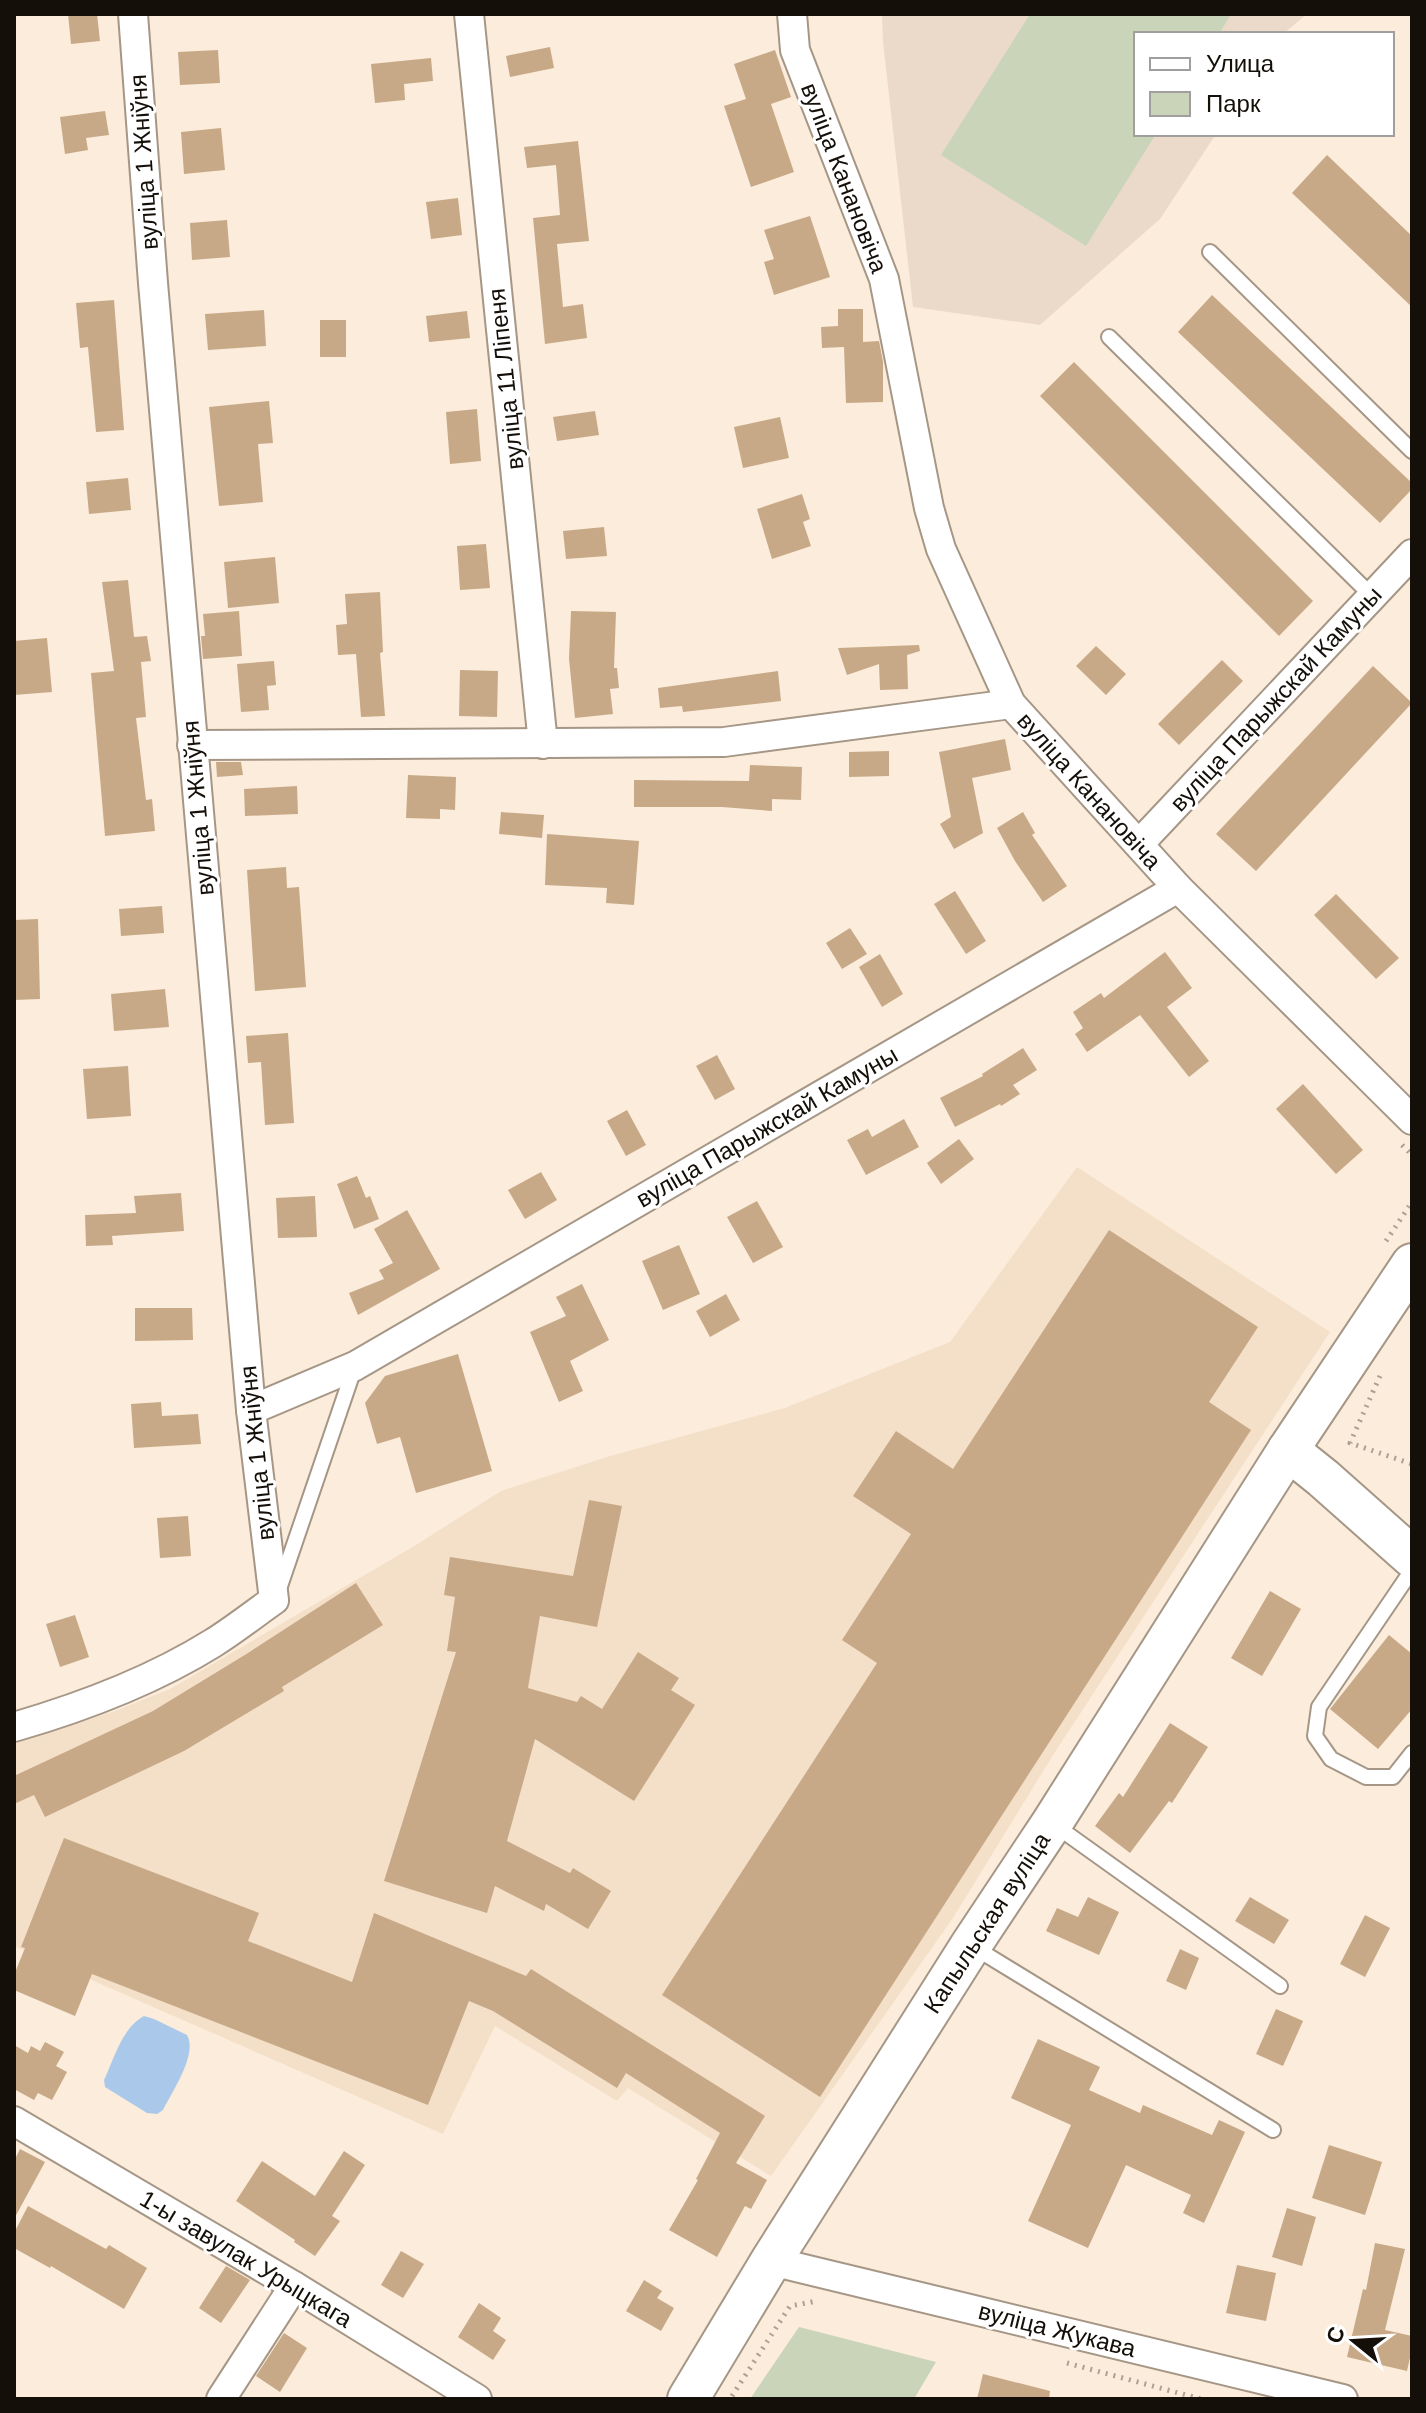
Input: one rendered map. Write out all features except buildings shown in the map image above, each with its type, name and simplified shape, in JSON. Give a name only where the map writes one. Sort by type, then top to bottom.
[{"type":"main road","name":"Капыльская вуліца","points":[[688,2399],[771,2261],[971,1945],[1052,1823],[1288,1450],[1412,1264]]},
{"type":"main road","points":[[1288,1450],[1412,1557]]},
{"type":"street","name":"вуліца 1 Жніўня","points":[[133,14],[192,745],[251,1410],[274,1600]]},
{"type":"street","name":"вуліца 11 Ліпеня","points":[[469,14],[543,744]]},
{"type":"street","name":"вуліца Канановіча","points":[[792,14],[795,50],[884,279],[929,508],[941,549],[1011,704],[1178,888],[1412,1120]]},
{"type":"street","name":"вуліца Парыжскай Камуны","points":[[1139,844],[1412,554]]},
{"type":"street","points":[[192,745],[724,742],[1011,704]]},
{"type":"street","name":"вуліца Парыжскай Камуны","points":[[251,1410],[355,1366],[1178,888]]},
{"type":"street","points":[[14,1727],[71,1710],[145,1679],[213,1643],[274,1600]]},
{"type":"street","name":"1-ы завулак Урыцкага","points":[[14,2121],[294,2286],[477,2399]]},
{"type":"street","name":"вуліца Жукава","points":[[771,2261],[1343,2399]]},
{"type":"street","points":[[221,2399],[294,2286]]},
{"type":"lane","points":[[1210,252],[1412,451]]},
{"type":"lane","points":[[1109,337],[1373,597]]},
{"type":"lane","points":[[274,1600],[355,1366]]},
{"type":"lane","points":[[1412,1570],[1319,1707],[1315,1736],[1331,1759],[1366,1777],[1393,1777],[1412,1753]]},
{"type":"lane","points":[[1052,1823],[1280,1986]]},
{"type":"lane","points":[[971,1945],[1273,2130]]},
{"type":"path","points":[[1350,1443],[1412,1464]]},
{"type":"path","points":[[730,2399],[790,2306],[826,2299]]},
{"type":"path","points":[[1066,2363],[1201,2399]]},
{"type":"shaded area","points":[[882,14],[1307,14],[1285,32],[1134,32],[1134,136],[1215,136],[1160,219],[1040,325],[913,307]]},
{"type":"shaded area","points":[[1077,1167],[1330,1332],[1053,1755],[953,1918],[771,2176],[628,2088],[617,2101],[495,2026],[443,2134],[14,1946],[14,1744],[115,1711],[170,1689],[416,1545],[501,1491],[607,1457],[785,1408],[950,1342]]},
{"type":"green space","points":[[1030,14],[1231,14],[1220,32],[1134,32],[1134,136],[1155,136],[1086,246],[941,155]]},
{"type":"green space","points":[[799,2327],[936,2362],[914,2399],[750,2399]]},
{"type":"water","points":[[144,2016],[187,2035],[189,2043],[187,2062],[163,2110],[157,2114],[147,2113],[105,2087],[104,2080],[124,2036]]}]
